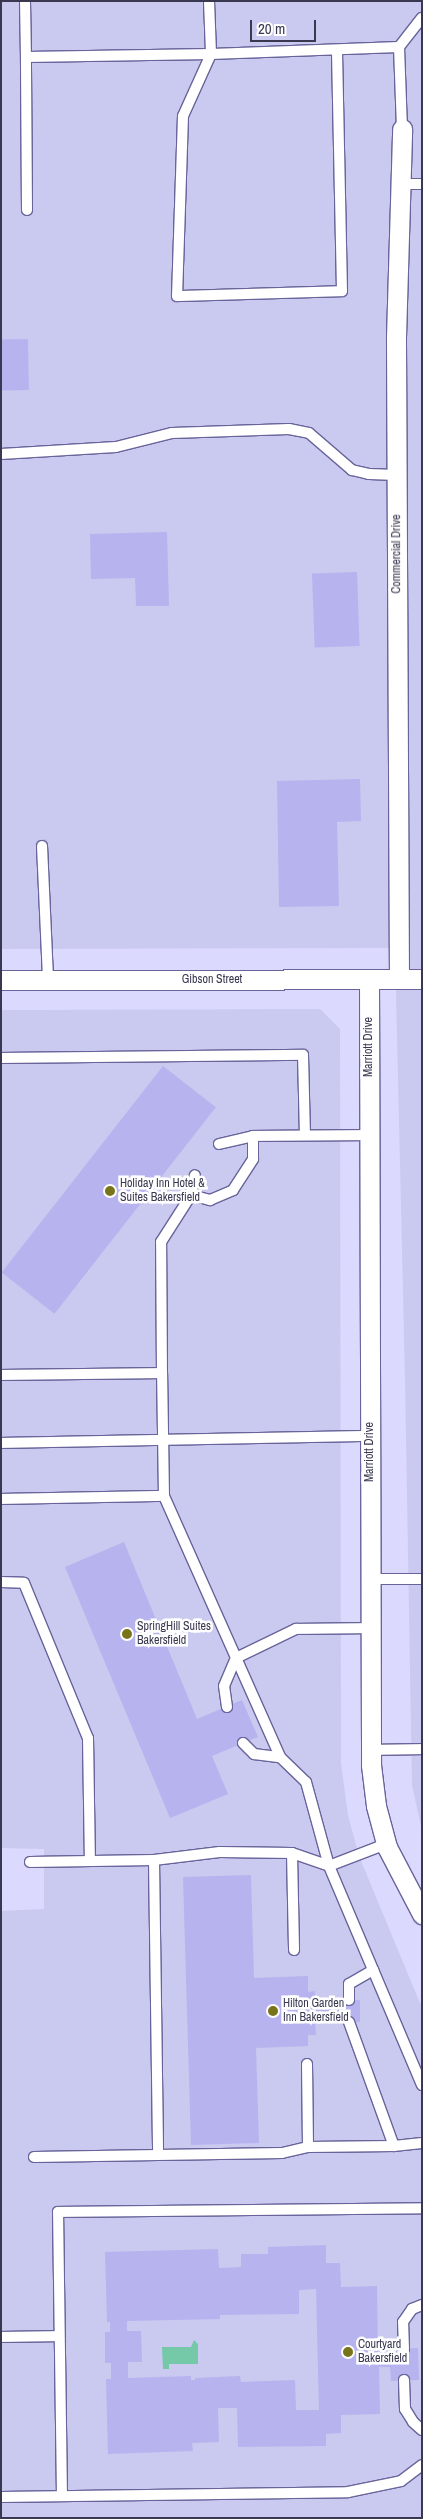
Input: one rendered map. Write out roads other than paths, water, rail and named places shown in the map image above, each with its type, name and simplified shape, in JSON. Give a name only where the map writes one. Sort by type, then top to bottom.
[{"type":"street","name":"Commercial Drive","points":[[398,979],[396,337],[402,184],[402,129]]},
{"type":"street","name":"Marriott Drive","points":[[369,979],[371,1750],[376,1806],[386,1844],[422,1914]]},
{"type":"street","name":"Gibson Street","points":[[1,980],[422,979]]},
{"type":"lane","points":[[25,1],[28,210]]},
{"type":"lane","points":[[209,1],[211,54],[184,116],[177,296],[342,291],[338,50]]},
{"type":"lane","points":[[402,129],[399,47],[422,18]]},
{"type":"lane","points":[[26,57],[211,54],[399,47]]},
{"type":"lane","points":[[402,184],[422,184]]},
{"type":"lane","points":[[1,454],[116,447],[172,433],[289,429],[309,433],[352,470],[369,474],[397,475]]},
{"type":"lane","points":[[42,846],[48,980]]},
{"type":"lane","points":[[1,1058],[303,1054],[306,1135]]},
{"type":"lane","points":[[219,1144],[253,1136],[370,1135]]},
{"type":"lane","points":[[191,1195],[210,1200],[233,1190],[253,1159],[253,1136]]},
{"type":"lane","points":[[195,1175],[191,1195],[160,1242],[164,1496],[280,1757],[306,1782],[329,1866],[422,2085]]},
{"type":"lane","points":[[1,1375],[162,1373]]},
{"type":"lane","points":[[1,1443],[370,1436]]},
{"type":"lane","points":[[1,1499],[164,1496]]},
{"type":"lane","points":[[370,1580],[422,1579]]},
{"type":"lane","points":[[1,1582],[24,1583],[88,1738],[90,1862]]},
{"type":"lane","points":[[227,1707],[224,1686],[236,1658],[296,1629],[370,1628]]},
{"type":"lane","points":[[243,1743],[254,1754],[280,1757]]},
{"type":"lane","points":[[371,1750],[422,1748]]},
{"type":"lane","points":[[30,1862],[154,1860],[220,1852],[292,1853],[329,1866],[386,1844]]},
{"type":"lane","points":[[292,1853],[294,1950]]},
{"type":"lane","points":[[154,1860],[158,2155]]},
{"type":"lane","points":[[349,2000],[349,1984],[373,1970]]},
{"type":"lane","points":[[349,2022],[394,2146]]},
{"type":"lane","points":[[307,2064],[308,2147]]},
{"type":"lane","points":[[34,2157],[282,2153],[308,2147],[394,2146],[422,2143]]},
{"type":"lane","points":[[62,2496],[58,2212],[422,2208]]},
{"type":"lane","points":[[404,2349],[403,2322],[412,2309],[422,2305]]},
{"type":"lane","points":[[1,2337],[60,2336]]},
{"type":"lane","points":[[404,2380],[405,2409],[413,2422],[422,2430]]},
{"type":"lane","points":[[1,2497],[348,2492],[401,2481],[422,2465]]},
{"type":"place","name":"Holiday Inn Hotel & Suites Bakersfield","points":[[110,1191]]},
{"type":"place","name":"SpringHill Suites Bakersfield","points":[[127,1634]]},
{"type":"place","name":"Hilton Garden Inn Bakersfield","points":[[273,2011]]},
{"type":"place","name":"Courtyard Bakersfield","points":[[348,2352]]}]
